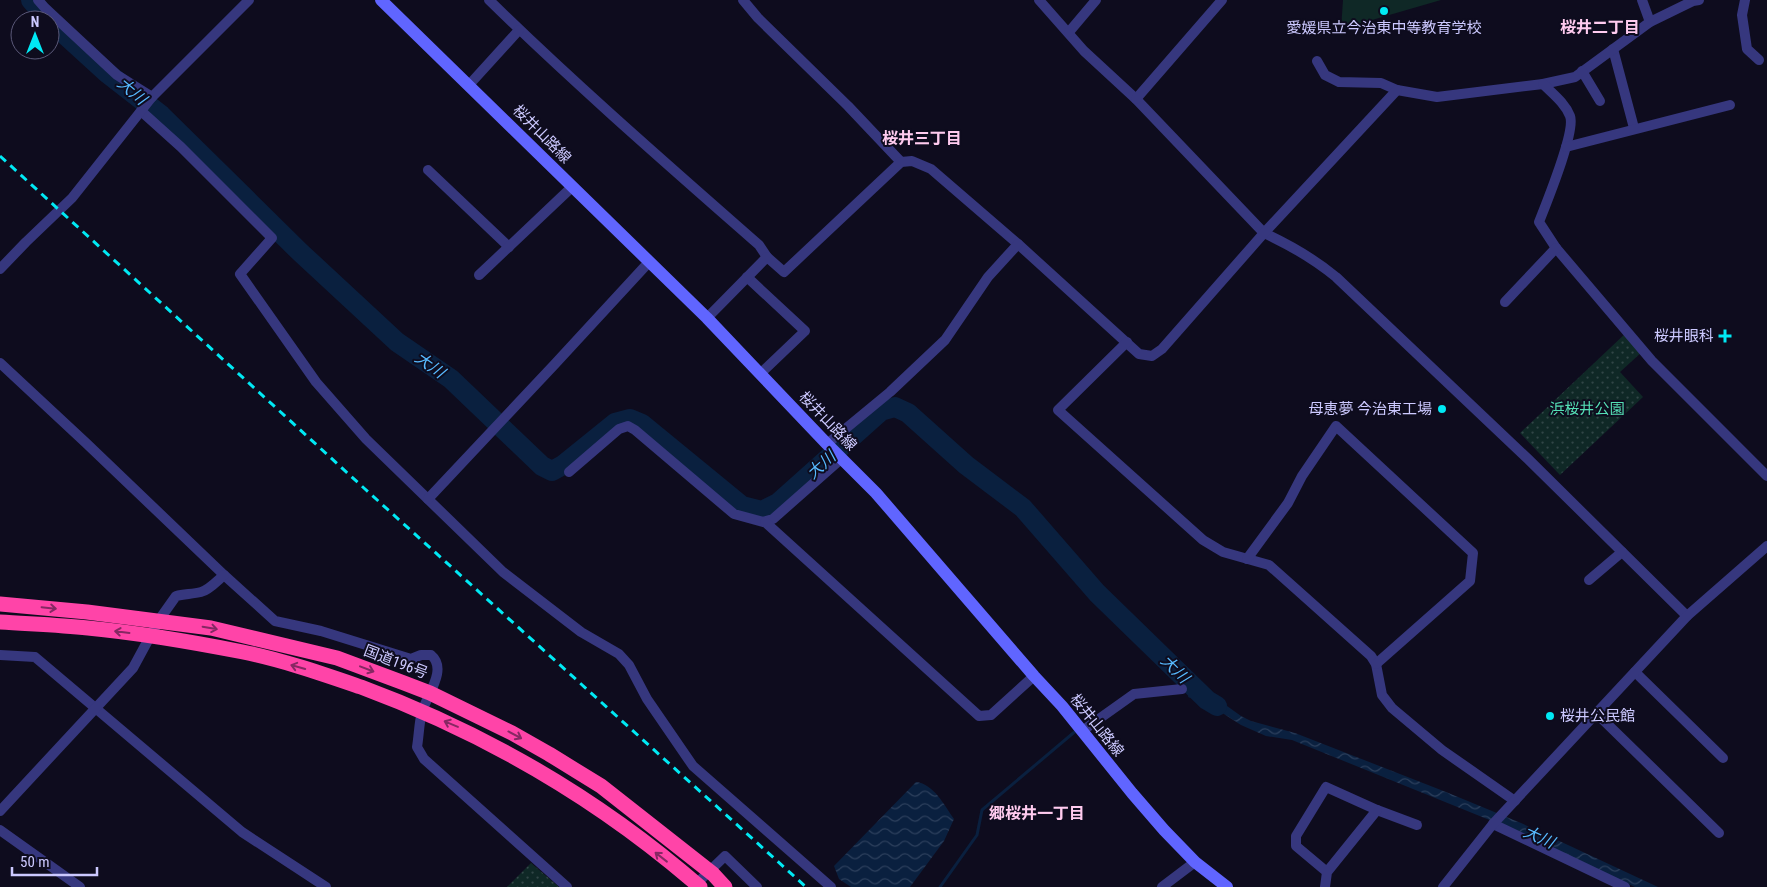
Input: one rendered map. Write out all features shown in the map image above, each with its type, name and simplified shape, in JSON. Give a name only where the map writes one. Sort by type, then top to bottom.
[{"type":"highway","name":"国道196号","points":[[0,604],[159,620],[247,635],[338,658],[430,693],[512,733],[601,786],[709,871],[725,887]]},
{"type":"highway","points":[[0,622],[152,635],[245,652],[329,676],[399,701],[460,728],[546,774],[590,802],[696,886]]},
{"type":"main road","name":"桜井山路線","points":[[381,0],[707,318],[876,494],[1062,706],[1132,793],[1195,862],[1227,887]]},
{"type":"street","points":[[38,0],[117,75],[152,97]]},
{"type":"street","points":[[232,0],[240,8]]},
{"type":"street","points":[[0,269],[72,198],[152,97],[249,0]]},
{"type":"street","points":[[489,0],[519,30],[759,245],[767,257],[784,272],[901,162],[912,161],[930,170],[1018,244],[1139,354],[1152,356],[1162,349],[1264,233],[1397,90]]},
{"type":"street","points":[[743,0],[758,18],[848,106],[901,162]]},
{"type":"street","points":[[1039,0],[1084,51],[1136,100],[1264,233],[1289,244],[1312,258],[1336,277],[1528,459],[1687,616]]},
{"type":"street","points":[[1069,32],[1096,0]]},
{"type":"street","points":[[1136,100],[1222,0]]},
{"type":"street","points":[[1642,0],[1650,22]]},
{"type":"street","points":[[1318,61],[1325,75],[1339,82],[1381,83],[1397,90],[1437,97],[1542,84],[1575,76],[1650,22],[1693,1],[1699,0]]},
{"type":"street","points":[[1744,0],[1742,15],[1747,49],[1759,60]]},
{"type":"street","points":[[469,85],[519,30]]},
{"type":"street","points":[[1612,49],[1634,128]]},
{"type":"street","points":[[1582,72],[1600,101]]},
{"type":"street","points":[[1542,84],[1565,105],[1571,118],[1566,147],[1539,222],[1556,248],[1652,360],[1767,476]]},
{"type":"street","points":[[1566,147],[1634,128],[1730,105]]},
{"type":"street","points":[[141,111],[272,238],[240,274],[316,382],[366,439],[503,572],[582,632],[619,654],[629,665],[647,699],[693,766],[831,887]]},
{"type":"street","points":[[428,170],[509,247]]},
{"type":"street","points":[[479,275],[572,186]]},
{"type":"street","points":[[827,444],[890,392],[945,340],[988,277],[1018,244]]},
{"type":"street","points":[[1505,302],[1556,248]]},
{"type":"street","points":[[707,318],[767,257]]},
{"type":"street","points":[[428,499],[649,262]]},
{"type":"street","points":[[747,277],[805,331],[760,374]]},
{"type":"street","points":[[1127,342],[1058,410],[1203,540],[1223,552],[1269,565],[1371,656],[1376,664],[1382,694],[1392,708],[1442,750],[1515,801]]},
{"type":"street","points":[[0,363],[275,621],[321,631],[411,659],[421,655],[431,655],[436,660],[438,667],[422,712],[417,747],[424,759],[567,887]]},
{"type":"street","points":[[569,472],[619,429],[628,426],[636,430],[734,514],[765,522],[773,519],[841,459]]},
{"type":"street","points":[[1246,559],[1288,502],[1302,476],[1336,426],[1473,554],[1470,581],[1376,664]]},
{"type":"street","points":[[765,522],[979,716],[990,715],[1034,676]]},
{"type":"street","points":[[1443,887],[1493,824],[1687,616],[1767,546]]},
{"type":"street","points":[[1589,580],[1622,552]]},
{"type":"street","points":[[0,811],[133,668],[159,620],[176,596],[189,592],[201,592],[224,574]]},
{"type":"street","points":[[0,655],[35,656],[242,832],[326,887]]},
{"type":"street","points":[[1635,672],[1723,758]]},
{"type":"street","points":[[1082,731],[1134,694],[1182,689]]},
{"type":"street","points":[[1597,714],[1720,833]]},
{"type":"street","points":[[1327,872],[1296,846],[1296,836],[1326,787],[1376,810],[1417,825]]},
{"type":"street","points":[[1325,887],[1327,872],[1376,810]]},
{"type":"street","points":[[1493,824],[1624,887]]},
{"type":"street","points":[[0,830],[80,887]]},
{"type":"street","points":[[696,886],[725,856],[757,887]]},
{"type":"street","points":[[1162,887],[1195,862]]},
{"type":"green space","points":[[1343,0],[1441,0],[1341,29]]},
{"type":"green space","name":"浜桜井公園","points":[[1627,332],[1644,350],[1620,372],[1643,397],[1560,475],[1520,433]]},
{"type":"green space","points":[[531,863],[559,887],[507,887]]},
{"type":"water","points":[[1199,686],[1251,721],[1295,733],[1446,792],[1521,823],[1658,887],[1635,887],[1492,821],[1292,740],[1266,736],[1241,725],[1210,705],[1188,697],[1191,690]]},
{"type":"water","points":[[916,782],[933,791],[954,819],[944,841],[910,887],[851,887],[839,879],[834,866]]},
{"type":"waterway","name":"大川","points":[[31,0],[40,10]]},
{"type":"waterway","name":"大川","points":[[60,30],[107,73],[161,115],[301,253],[397,342],[451,379],[542,466],[552,471],[563,465],[615,423],[630,419],[642,424],[742,506],[762,511],[778,503],[881,411],[895,407],[908,413],[966,465],[1023,508],[1097,593],[1207,700],[1217,706]]},
{"type":"waterway","points":[[940,887],[977,835],[982,810],[1078,729]]},
{"type":"railway","points":[[0,156],[806,887]]},
{"type":"place","name":"愛媛県立今治東中等教育学校","points":[[1384,11]]},
{"type":"place","name":"桜井眼科","points":[[1725,336]]},
{"type":"place","name":"母恵夢 今治東工場","points":[[1442,409]]},
{"type":"place","name":"桜井公民館","points":[[1550,716]]},
{"type":"district","name":"桜井二丁目","points":[[1600,27]]},
{"type":"district","name":"桜井三丁目","points":[[922,138]]},
{"type":"district","name":"郷桜井一丁目","points":[[1037,813]]}]
